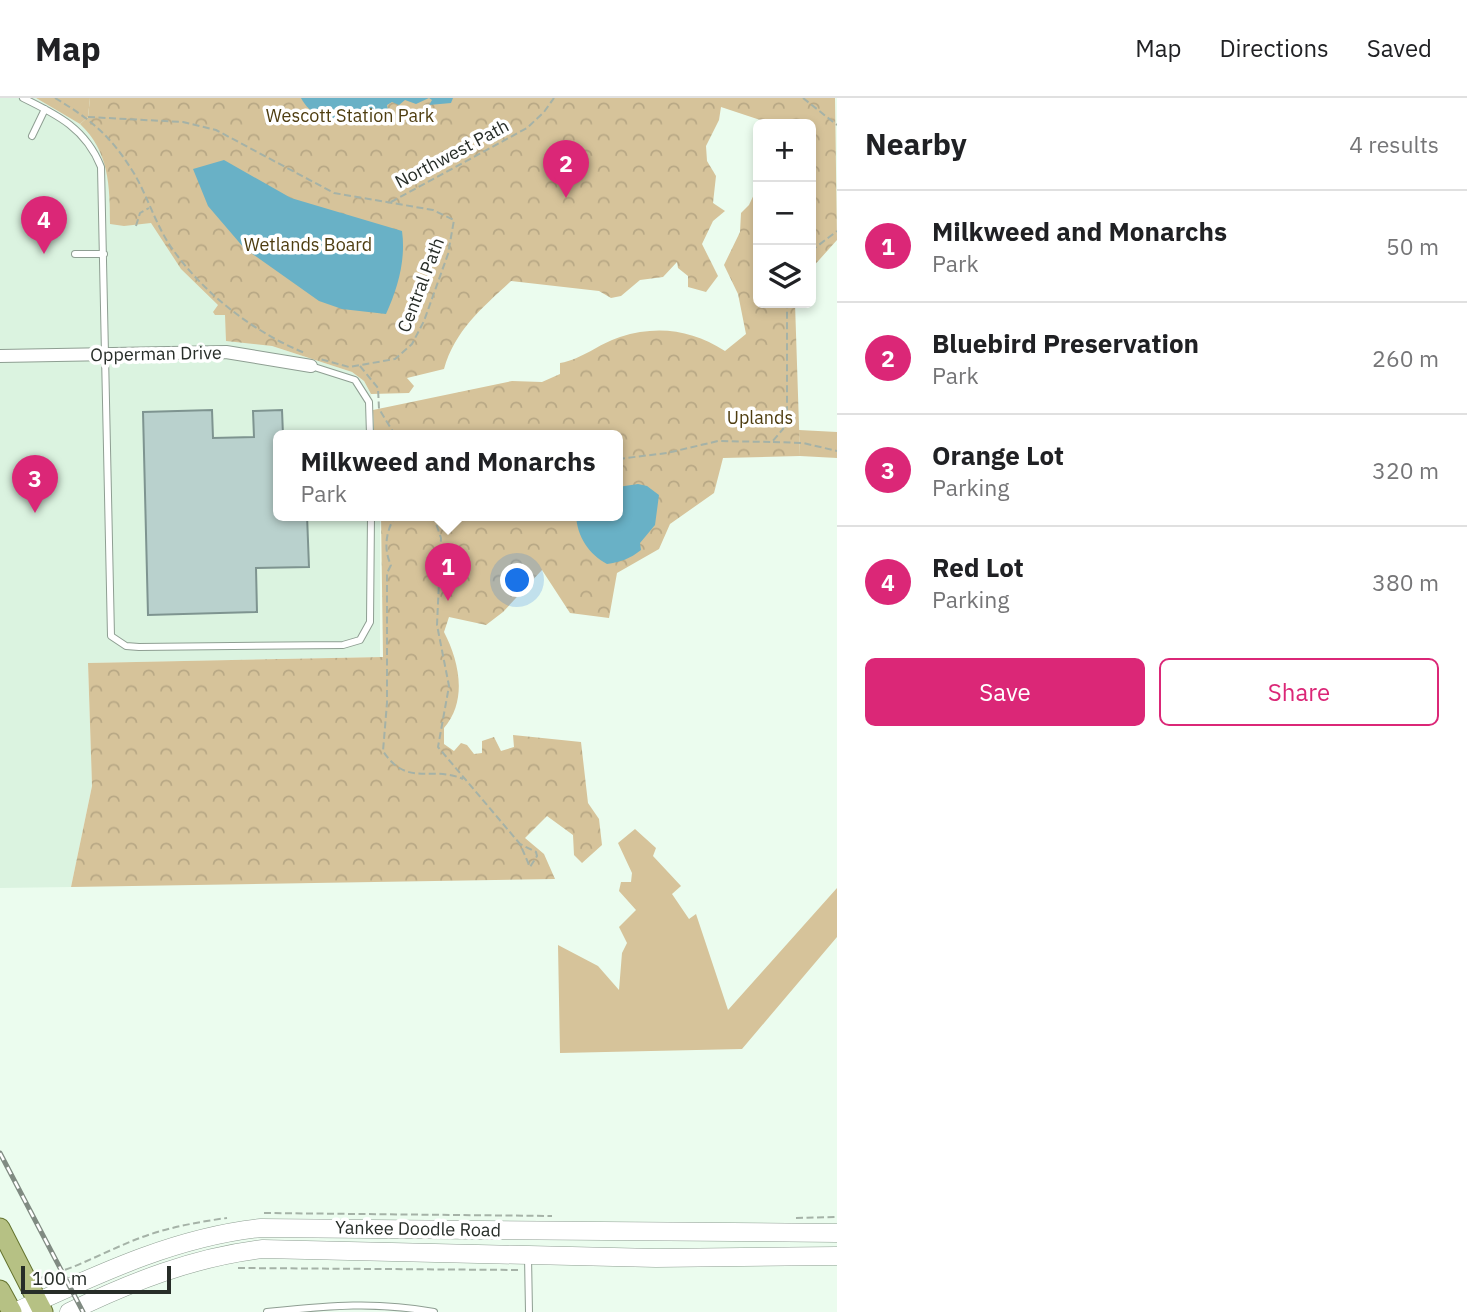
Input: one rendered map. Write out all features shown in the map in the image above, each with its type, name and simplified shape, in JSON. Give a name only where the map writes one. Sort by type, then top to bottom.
[{"type":"main road","name":"Yankee Doodle Road","points":[[13,1312],[40,1307],[165,1248],[240,1231],[307,1226],[716,1234],[837,1233]]},
{"type":"main road","points":[[0,1228],[40,1307]]},
{"type":"main road","points":[[316,1248],[323,1243],[497,1243],[508,1238],[509,1231]]},
{"type":"main road","points":[[528,1262],[533,1246],[548,1242],[712,1241],[716,1234]]},
{"type":"main road","name":"Yankee Doodle Road","points":[[69,1312],[147,1278],[198,1260],[263,1249],[316,1248],[528,1262],[837,1256]]},
{"type":"main road","points":[[0,1290],[13,1312]]},
{"type":"street","name":"Opperman Drive","points":[[0,356],[226,352],[311,366]]},
{"type":"lane","points":[[23,98],[75,127],[94,151],[103,184],[111,636],[116,641],[139,648],[343,645],[360,640],[370,622],[371,521]]},
{"type":"lane","points":[[32,136],[45,109]]},
{"type":"lane","points":[[75,254],[104,254]]},
{"type":"lane","points":[[311,366],[355,380],[369,402],[370,430]]},
{"type":"lane","points":[[528,1262],[529,1312]]},
{"type":"lane","points":[[267,1312],[362,1308],[388,1304],[434,1312]]},
{"type":"path","points":[[55,98],[88,117]]},
{"type":"path","name":"Northwest Path","points":[[390,202],[527,128],[554,98]]},
{"type":"path","points":[[803,98],[837,125]]},
{"type":"path","name":"Central Path","points":[[88,117],[183,122],[216,130],[334,193],[433,210],[454,220],[455,228],[424,321],[412,344],[395,359],[349,367],[291,347],[220,301],[170,247],[135,175],[88,117]]},
{"type":"path","points":[[136,226],[140,213],[150,207]]},
{"type":"path","points":[[816,247],[837,231]]},
{"type":"path","points":[[772,442],[783,429],[787,414],[787,308]]},
{"type":"path","points":[[359,365],[378,388],[379,409],[392,430]]},
{"type":"path","points":[[623,458],[654,455],[718,441],[803,443],[837,451]]},
{"type":"path","points":[[392,521],[388,528],[387,541],[387,559],[391,565],[387,573],[387,703],[383,751],[401,770],[416,774],[452,774],[463,779]]},
{"type":"path","points":[[435,521],[441,537],[437,625],[449,686],[438,747],[520,844],[530,867],[537,856],[536,852],[520,844]]},
{"type":"path","points":[[239,1268],[528,1262]]},
{"type":"shaded area","points":[[0,98],[36,98],[80,124],[92,123],[229,311],[244,341],[272,346],[352,372],[364,381],[371,394],[374,430],[273,430],[273,521],[380,521],[380,657],[88,663],[92,786],[71,887],[0,888]]},
{"type":"green space","points":[[36,98],[90,98],[88,117],[80,124]]},
{"type":"green space","points":[[90,98],[835,98],[837,240],[816,263],[816,119],[757,119],[721,107],[719,120],[706,146],[707,161],[716,176],[713,203],[725,211],[713,221],[702,244],[718,276],[706,292],[688,287],[688,276],[678,268],[677,262],[663,277],[640,280],[621,296],[611,298],[599,291],[511,281],[462,331],[444,369],[407,378],[414,386],[409,393],[371,394],[364,381],[352,372],[272,346],[226,341],[225,315],[215,315],[213,312],[218,305],[181,269],[151,223],[124,226],[110,224],[106,170],[97,146],[80,124],[88,117]]},
{"type":"green space","name":"Uplands","points":[[753,197],[753,308],[795,308],[800,456],[723,458],[714,493],[670,524],[659,549],[617,573],[609,618],[570,613],[542,570],[503,612],[486,625],[449,617],[444,632],[454,655],[459,693],[452,717],[444,728],[444,744],[454,751],[461,743],[467,745],[474,754],[482,753],[482,741],[494,737],[501,751],[514,747],[513,735],[581,742],[588,803],[599,819],[602,845],[582,863],[574,855],[573,835],[547,816],[525,838],[544,854],[555,879],[71,887],[92,786],[88,663],[383,657],[381,521],[623,521],[623,430],[374,430],[373,410],[512,381],[542,382],[560,374],[560,363],[634,333],[661,331],[687,334],[725,351],[746,334],[738,294],[724,265],[740,232],[741,213]]},
{"type":"green space","points":[[799,430],[837,432],[837,458],[800,456]]},
{"type":"green space","points":[[635,829],[656,848],[653,856],[681,886],[672,894],[689,919],[696,914],[728,1010],[837,888],[837,937],[742,1049],[560,1053],[558,945],[598,966],[619,990],[622,953],[627,943],[619,927],[636,910],[619,891],[621,882],[631,882],[632,873],[618,843]]},
{"type":"water","points":[[301,98],[429,98],[416,104],[405,100],[399,105],[392,102],[387,105],[388,111],[378,115],[341,121],[318,115],[308,108]]},
{"type":"water","points":[[429,98],[453,98],[451,103],[429,105],[432,100]]},
{"type":"water","points":[[224,160],[291,198],[402,231],[400,273],[386,314],[342,309],[319,301],[244,248],[208,206],[193,169]]},
{"type":"water","points":[[623,486],[647,486],[659,495],[655,525],[640,543],[641,550],[625,560],[607,564],[585,544],[577,521],[623,521]]},
{"type":"building","points":[[212,410],[213,438],[254,437],[253,411],[282,410],[283,430],[273,430],[273,521],[307,521],[309,567],[256,568],[257,612],[148,615],[143,412]]},
{"type":"railway","points":[[0,1153],[83,1312]]},
{"type":"place","name":"Bluebird Preservation","points":[[566,198]]},
{"type":"place","name":"Red Lot","points":[[44,254]]},
{"type":"place","name":"Orange Lot","points":[[35,513]]},
{"type":"place","name":"Milkweed and Monarchs","points":[[448,601]]},
{"type":"park label","name":"Wescott Station Park","points":[[350,116]]},
{"type":"park label","name":"Wetlands Board","points":[[308,245]]}]
